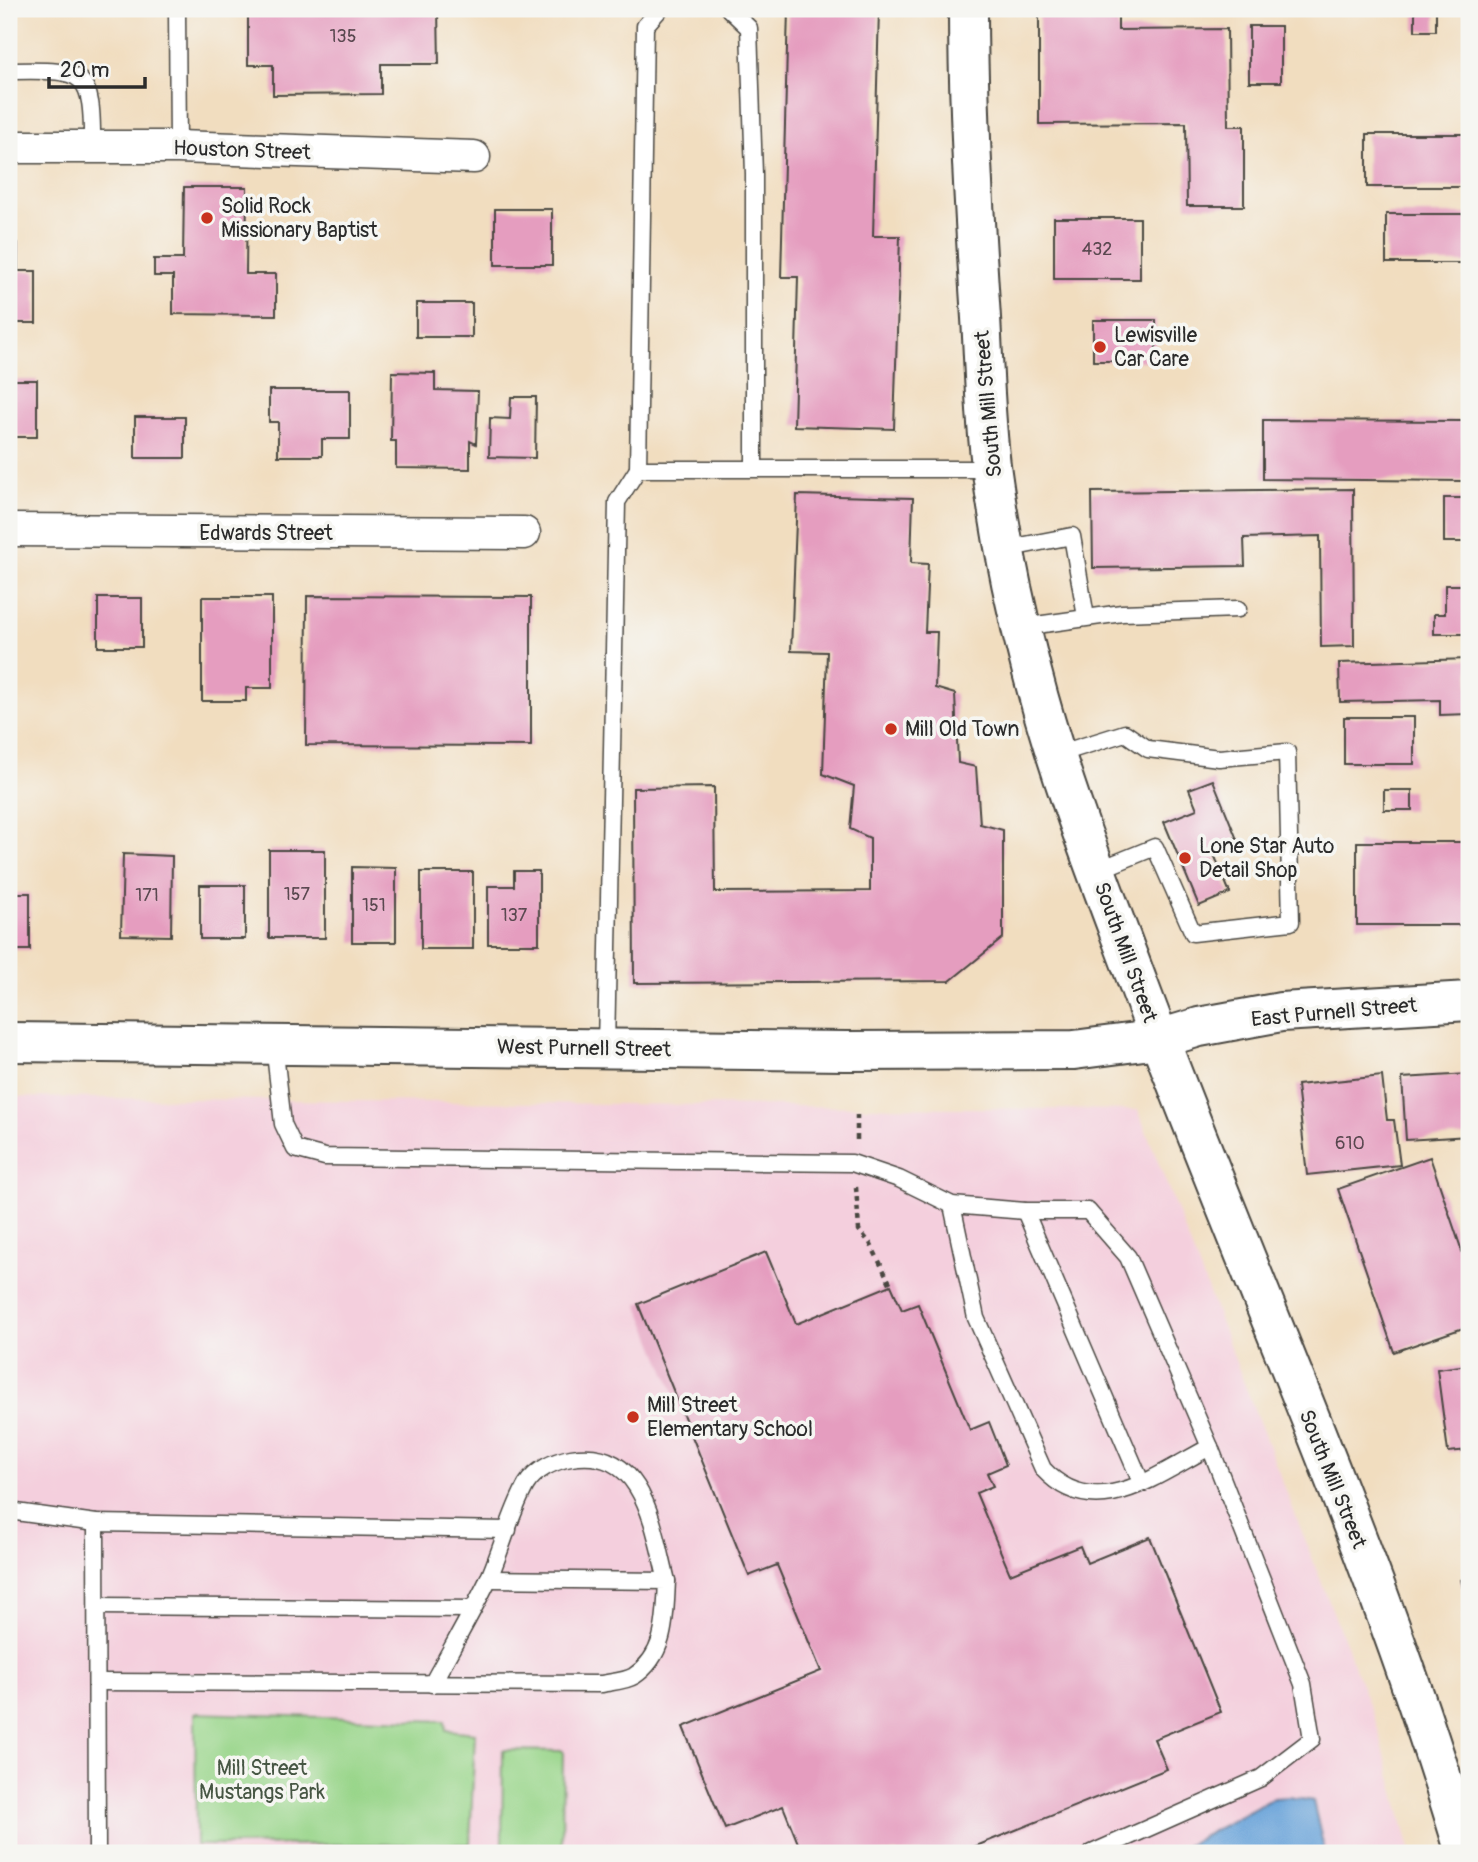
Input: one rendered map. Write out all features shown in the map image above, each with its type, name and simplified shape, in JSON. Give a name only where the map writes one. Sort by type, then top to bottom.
[{"type":"main road","name":"South Mill Street","points":[[968,9],[971,181],[991,469],[1032,673],[1096,871],[1231,1226],[1349,1514],[1417,1699],[1465,1853]]},
{"type":"main road","name":"East Purnell Street","points":[[1159,1039],[1199,1027],[1281,1012],[1469,1001]]},
{"type":"main road","name":"West Purnell Street","points":[[9,1042],[1074,1050],[1159,1039]]},
{"type":"street","name":"Houston Street","points":[[9,147],[177,148],[474,157]]},
{"type":"street","name":"Edwards Street","points":[[9,530],[524,533]]},
{"type":"lane","points":[[177,9],[177,148]]},
{"type":"lane","points":[[606,1048],[617,502],[638,469],[645,26],[660,9]]},
{"type":"lane","points":[[729,9],[749,28],[754,174],[754,468]]},
{"type":"lane","points":[[9,71],[66,71],[77,76],[88,88],[93,102],[92,149]]},
{"type":"lane","points":[[638,469],[991,469]]},
{"type":"lane","points":[[1005,549],[1072,537],[1086,617]]},
{"type":"lane","points":[[1022,627],[1086,617],[1153,611],[1238,609]]},
{"type":"lane","points":[[1058,754],[1125,733],[1148,749],[1219,758],[1287,752],[1292,922],[1193,933],[1155,847],[1096,871]]},
{"type":"lane","points":[[274,1044],[283,1124],[295,1149],[325,1157],[856,1164],[899,1179],[952,1205],[1024,1211],[1088,1211],[1128,1257],[1210,1447],[1303,1684],[1312,1739],[1261,1778],[1092,1853]]},
{"type":"lane","points":[[952,1205],[976,1318],[1043,1469],[1058,1485],[1078,1494],[1102,1495],[1125,1491],[1210,1447]]},
{"type":"lane","points":[[1024,1211],[1140,1482]]},
{"type":"lane","points":[[99,1682],[432,1684],[602,1684],[633,1677],[657,1652],[664,1633],[667,1581],[644,1495],[622,1470],[608,1462],[573,1458],[540,1471],[527,1483],[488,1579],[432,1684]]},
{"type":"lane","points":[[9,1511],[96,1523],[508,1530]]},
{"type":"lane","points":[[96,1523],[99,1682],[97,1853]]},
{"type":"lane","points":[[488,1579],[667,1581]]},
{"type":"lane","points":[[97,1606],[472,1609]]},
{"type":"path","points":[[857,1112],[855,1203],[859,1230],[870,1243],[891,1286]]},
{"type":"shaded area","name":"Mill Street Elementary School","points":[[9,1097],[1138,1110],[1377,1725],[1411,1853],[9,1853]]},
{"type":"green space","name":"Mill Street Mustangs Park","points":[[195,1713],[445,1721],[446,1730],[475,1733],[470,1844],[196,1845]]},
{"type":"green space","points":[[503,1750],[563,1751],[562,1849],[502,1849]]},
{"type":"water","points":[[1274,1798],[1313,1801],[1325,1853],[1172,1853]]},
{"type":"building","points":[[248,9],[438,9],[439,64],[381,64],[381,94],[273,95],[273,65],[248,65]]},
{"type":"building","points":[[788,9],[879,9],[873,236],[900,236],[894,429],[794,426],[798,277],[781,277]]},
{"type":"building","points":[[1039,9],[1118,9],[1118,30],[1227,29],[1228,126],[1244,126],[1244,206],[1187,206],[1186,123],[1039,124]]},
{"type":"building","points":[[1415,9],[1436,9],[1436,31],[1415,31]]},
{"type":"building","points":[[1249,26],[1281,26],[1281,82],[1249,82]]},
{"type":"building","points":[[1367,134],[1469,134],[1469,187],[1367,187]]},
{"type":"building","points":[[184,187],[247,187],[246,274],[276,274],[276,315],[173,314],[173,276],[154,276],[154,259],[183,259]]},
{"type":"building","points":[[495,209],[552,209],[552,265],[495,265]]},
{"type":"building","points":[[1386,214],[1469,214],[1469,263],[1386,263]]},
{"type":"building","points":[[1054,218],[1140,218],[1140,279],[1054,279]]},
{"type":"building","points":[[9,243],[18,243],[18,271],[36,271],[36,323],[9,323]]},
{"type":"building","points":[[416,303],[472,303],[472,337],[416,337]]},
{"type":"building","points":[[1093,320],[1156,320],[1156,361],[1093,361]]},
{"type":"building","points":[[392,372],[435,373],[435,390],[478,391],[476,444],[470,441],[470,469],[396,468],[396,441],[391,441]]},
{"type":"building","points":[[9,380],[37,380],[37,437],[9,437]]},
{"type":"building","points":[[269,390],[350,390],[350,439],[322,439],[322,456],[278,456],[278,422],[269,422]]},
{"type":"building","points":[[511,397],[536,397],[535,458],[489,457],[490,418],[510,419]]},
{"type":"building","points":[[135,417],[185,417],[185,458],[135,458]]},
{"type":"building","points":[[1263,420],[1464,421],[1463,481],[1263,479]]},
{"type":"building","points":[[1353,489],[1354,646],[1321,647],[1320,536],[1244,538],[1245,566],[1093,568],[1092,492]]},
{"type":"building","name":"Mill Old Town","points":[[797,495],[913,498],[911,563],[928,564],[925,632],[937,632],[935,688],[955,694],[958,763],[976,767],[980,824],[1003,830],[1003,938],[950,981],[634,983],[633,788],[714,787],[715,892],[870,891],[870,838],[850,829],[854,786],[823,774],[827,652],[791,651]]},
{"type":"building","points":[[1444,498],[1469,498],[1469,542],[1444,542]]},
{"type":"building","points":[[1445,585],[1469,585],[1469,634],[1434,634],[1434,614],[1445,614]]},
{"type":"building","points":[[307,596],[531,597],[531,746],[306,745]]},
{"type":"building","points":[[202,597],[272,597],[272,688],[246,688],[246,701],[202,701]]},
{"type":"building","points":[[98,598],[142,598],[142,647],[98,647]]},
{"type":"building","points":[[1469,659],[1469,714],[1440,715],[1440,700],[1340,702],[1339,663]]},
{"type":"building","points":[[1344,717],[1414,717],[1414,764],[1344,764]]},
{"type":"building","points":[[1213,780],[1238,842],[1213,852],[1230,893],[1199,906],[1164,822],[1197,809],[1189,789]]},
{"type":"building","points":[[1384,790],[1412,790],[1412,810],[1384,810]]},
{"type":"building","points":[[1357,842],[1469,842],[1469,925],[1357,925]]},
{"type":"building","points":[[269,850],[325,850],[325,938],[269,938]]},
{"type":"building","points":[[123,854],[172,856],[171,936],[121,935]]},
{"type":"building","points":[[352,867],[396,868],[396,942],[352,942]]},
{"type":"building","points":[[514,871],[539,871],[539,944],[488,944],[488,886],[514,886]]},
{"type":"building","points":[[421,872],[473,872],[473,949],[421,949]]},
{"type":"building","points":[[200,885],[245,885],[245,939],[200,939]]},
{"type":"building","points":[[9,893],[30,893],[30,950],[9,950]]},
{"type":"building","points":[[1469,1074],[1469,1136],[1406,1140],[1402,1078]]},
{"type":"building","points":[[1382,1076],[1387,1120],[1394,1120],[1400,1165],[1307,1175],[1297,1085]]},
{"type":"building","points":[[1430,1157],[1465,1260],[1469,1259],[1469,1326],[1394,1352],[1338,1189]]},
{"type":"building","points":[[766,1252],[796,1324],[891,1285],[902,1310],[918,1304],[970,1430],[989,1422],[1006,1465],[987,1473],[993,1486],[976,1493],[1010,1574],[1080,1546],[1087,1563],[1150,1537],[1221,1712],[1154,1739],[1167,1769],[959,1853],[802,1853],[783,1806],[725,1829],[683,1727],[821,1671],[777,1565],[749,1576],[638,1304]]},
{"type":"building","points":[[1469,1365],[1469,1450],[1448,1452],[1437,1369]]},
{"type":"building","points":[[1469,1516],[1469,1544],[1468,1544],[1464,1517]]},
{"type":"building","points":[[1469,1574],[1469,1609],[1468,1610],[1461,1580]]},
{"type":"place","name":"Solid Rock Missionary Baptist","points":[[207,218]]},
{"type":"place","name":"Lewisville Car Care","points":[[1100,347]]},
{"type":"place","name":"Mill Old Town","points":[[891,729]]},
{"type":"place","name":"Lone Star Auto Detail Shop","points":[[1185,858]]},
{"type":"place","name":"Mill Street Elementary School","points":[[633,1417]]}]
